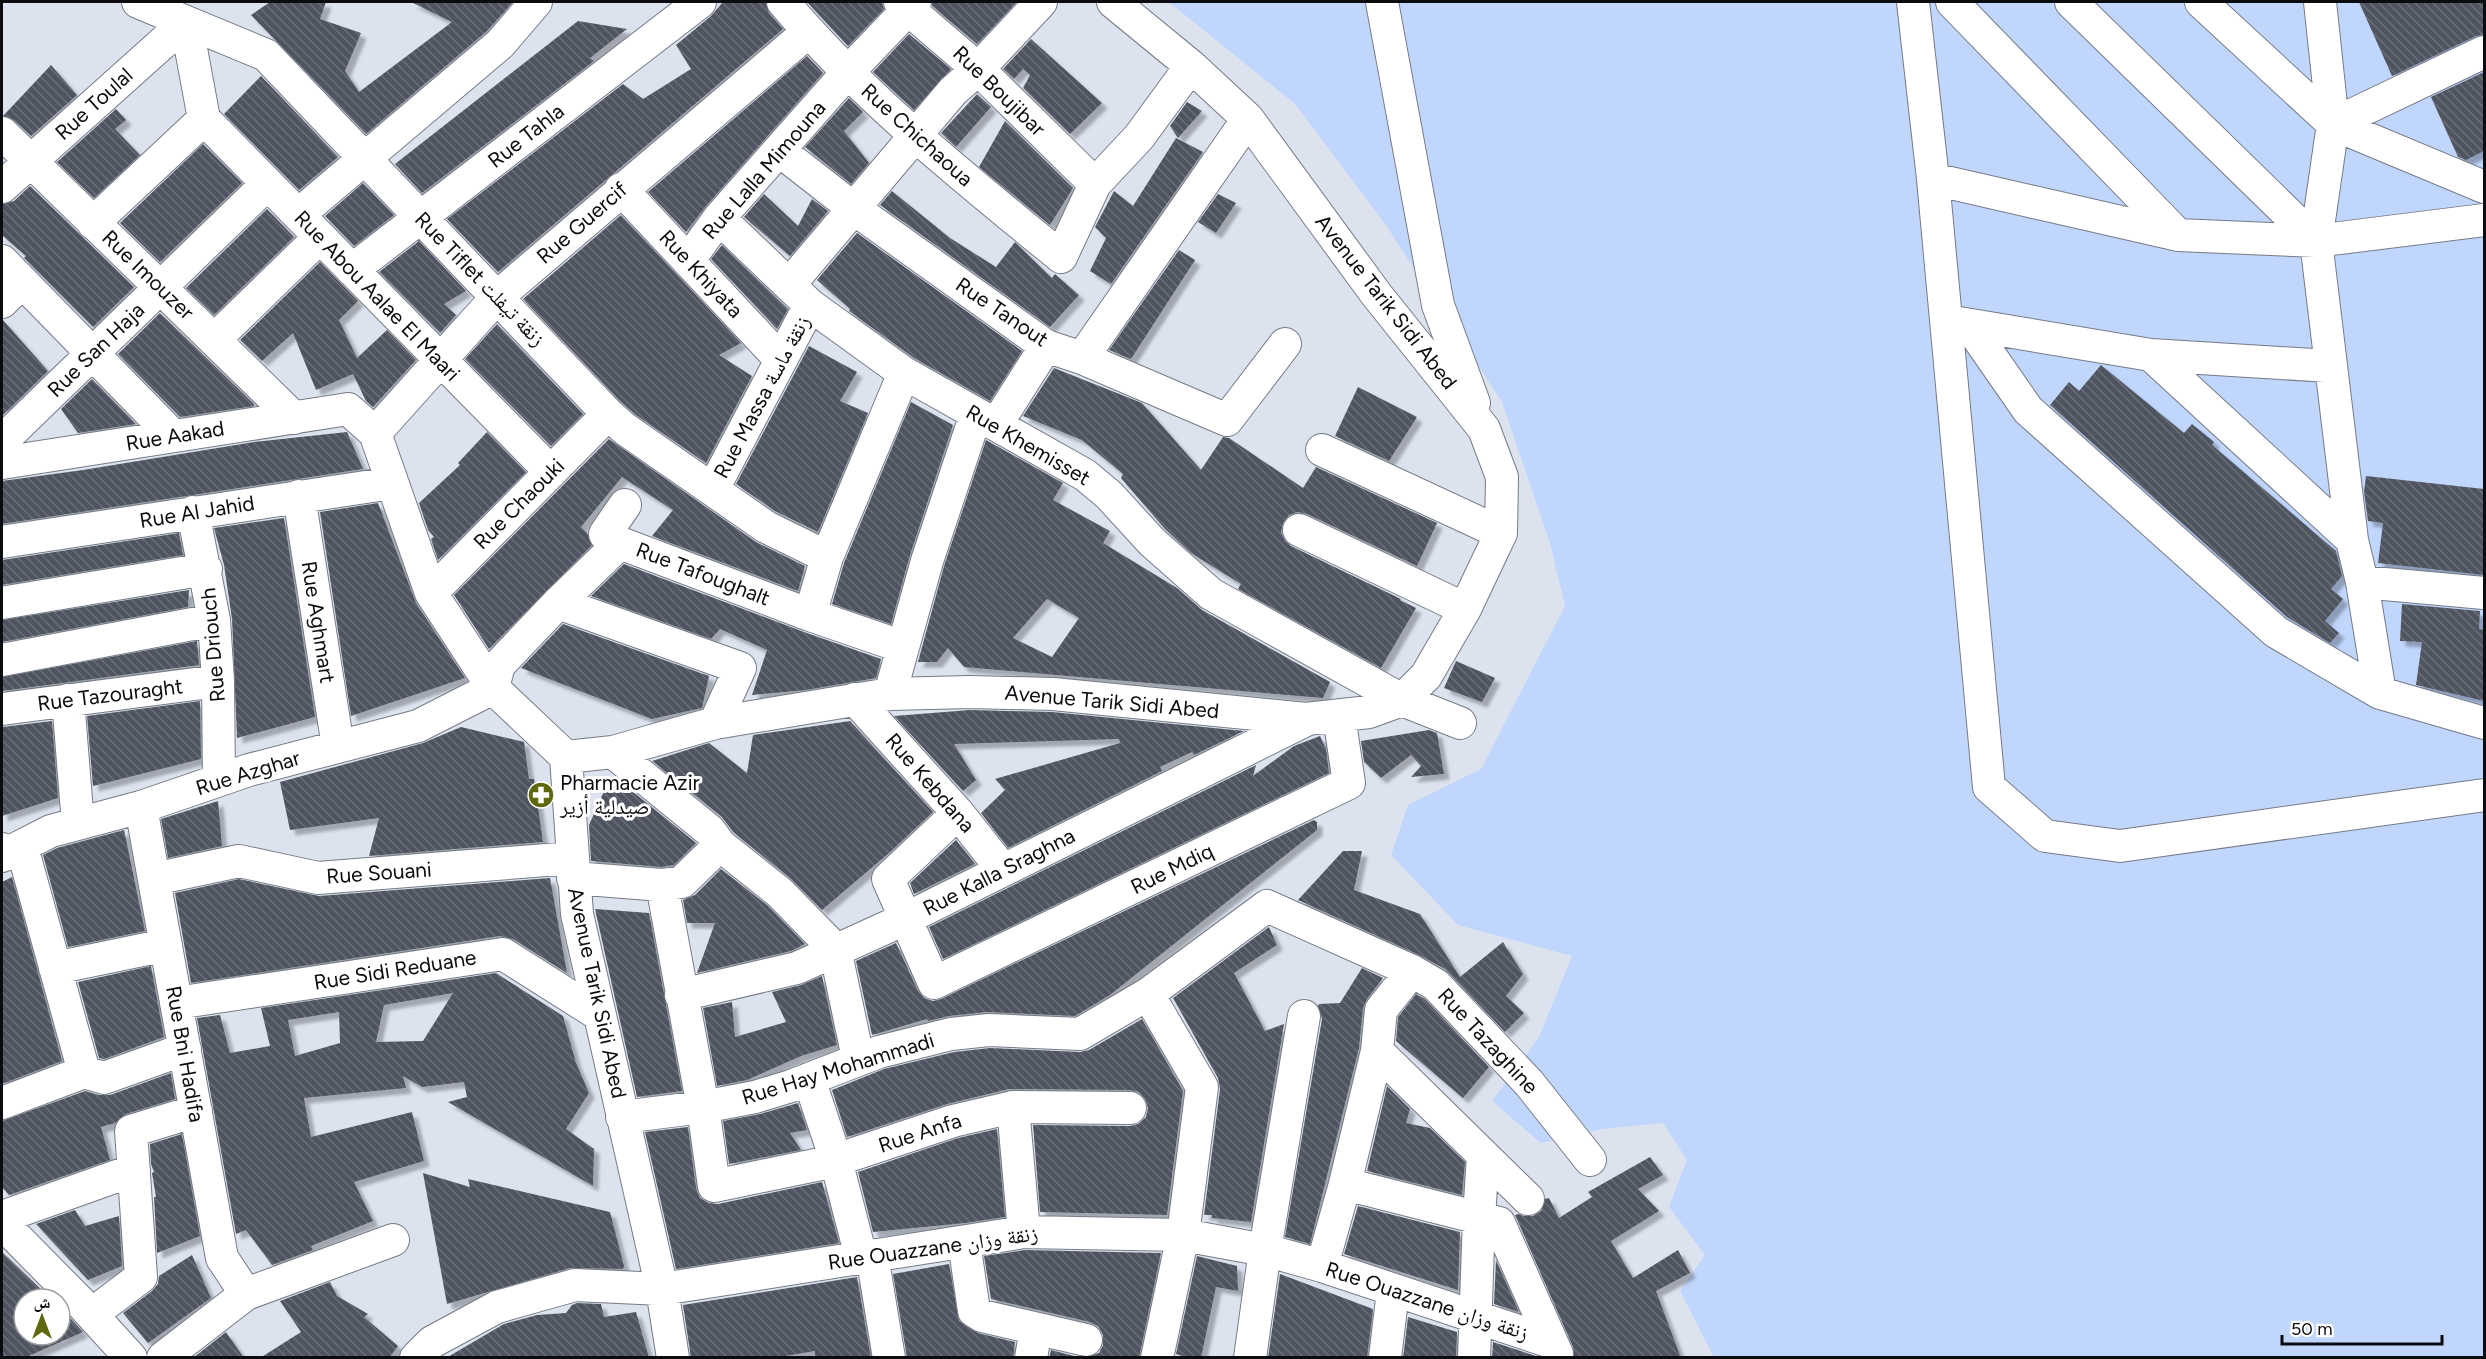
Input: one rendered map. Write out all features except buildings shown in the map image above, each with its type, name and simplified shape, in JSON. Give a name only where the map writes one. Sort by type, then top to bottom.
[{"type":"street","name":"Rue Tiflet زنقة تيفلت","points":[[138,2],[266,55],[608,414],[625,429],[766,527],[827,557]]},
{"type":"street","points":[[298,215],[500,44],[536,2]]},
{"type":"street","name":"Rue Tahla","points":[[352,270],[700,2]]},
{"type":"street","name":"Rue Chichaoua","points":[[783,2],[847,73],[914,136],[1061,257],[1095,184]]},
{"type":"street","name":"Rue Massa زنقة ماسة","points":[[713,489],[781,360],[800,295],[853,208],[953,91],[978,69],[1041,2]]},
{"type":"street","name":"Avenue Tarik Sidi Abed","points":[[673,1358],[662,1289],[577,914],[566,758],[613,752],[715,723],[890,694],[970,692],[1053,694],[1306,720],[1369,712],[1402,700],[1426,676],[1465,609],[1501,533],[1502,477],[1484,429],[1376,294],[1248,119],[1191,66],[1113,2]]},
{"type":"street","points":[[1382,2],[1438,305],[1484,429]]},
{"type":"street","points":[[1913,2],[1933,179],[1958,322],[1989,787],[2046,836],[2120,846],[2484,795]]},
{"type":"street","points":[[1952,2],[2178,235]]},
{"type":"street","points":[[2071,2],[2316,241]]},
{"type":"street","points":[[2201,2],[2333,124],[2484,187]]},
{"type":"street","points":[[2320,2],[2333,124],[2316,241],[2329,366],[2352,540],[2362,582],[2380,693]]},
{"type":"street","name":"Rue Boujibar","points":[[908,4],[1095,184]]},
{"type":"street","name":"Rue Lalla Mimouna","points":[[688,261],[719,218],[908,4]]},
{"type":"street","points":[[93,223],[204,119],[186,22]]},
{"type":"street","name":"Rue Toulal","points":[[2,187],[186,22]]},
{"type":"street","name":"Rue Guercif","points":[[375,433],[497,297],[808,32]]},
{"type":"street","points":[[2333,124],[2484,52]]},
{"type":"street","points":[[1095,184],[1139,137],[1191,66]]},
{"type":"street","name":"Rue Abou Aalae El Maari","points":[[204,119],[550,472]]},
{"type":"street","points":[[1082,358],[1248,119]]},
{"type":"street","name":"Rue Imouzer","points":[[2,133],[294,418]]},
{"type":"street","name":"Rue Tanout","points":[[780,151],[853,208],[1046,346],[1082,358],[1227,420],[1285,344]]},
{"type":"street","points":[[1933,179],[2178,235],[2316,241],[2484,220]]},
{"type":"street","name":"Rue San Haja","points":[[2,441],[267,184]]},
{"type":"street","name":"Rue Khiyata","points":[[621,189],[781,360]]},
{"type":"street","name":"Rue Khemisset","points":[[719,218],[800,295],[904,372],[1085,475],[1109,495],[1152,542],[1211,594],[1402,700],[1460,723]]},
{"type":"street","points":[[214,340],[320,237]]},
{"type":"street","points":[[8,282],[92,353],[173,436]]},
{"type":"street","points":[[1958,322],[2151,356],[2329,366]]},
{"type":"street","points":[[1958,322],[2028,410],[2276,633],[2380,693],[2484,723]]},
{"type":"street","points":[[890,694],[927,561],[986,420],[1046,346]]},
{"type":"street","points":[[2151,356],[2352,540]]},
{"type":"street","points":[[810,615],[827,557],[904,372]]},
{"type":"street","name":"Rue Aakad","points":[[2,462],[348,409],[375,433]]},
{"type":"street","name":"Rue Chaouki","points":[[431,593],[608,414]]},
{"type":"street","points":[[375,433],[431,593],[493,688],[566,758]]},
{"type":"street","points":[[1322,450],[1501,533]]},
{"type":"street","name":"Rue Al Jahid","points":[[2,542],[392,483]]},
{"type":"street","name":"Rue Aghmart","points":[[299,496],[338,747]]},
{"type":"street","points":[[620,543],[605,534],[625,505]]},
{"type":"street","name":"Rue Driouch","points":[[193,512],[206,568],[214,620],[218,681],[219,780]]},
{"type":"street","points":[[1299,530],[1465,609]]},
{"type":"street","name":"Rue Tafoughalt","points":[[493,688],[499,665],[620,543],[810,615],[903,647]]},
{"type":"street","points":[[2,603],[206,568]]},
{"type":"street","points":[[2362,582],[2484,593]]},
{"type":"street","points":[[558,603],[740,668],[715,723]]},
{"type":"street","points":[[2,660],[214,620]]},
{"type":"street","name":"Rue Tazouraght","points":[[2,709],[218,681]]},
{"type":"street","name":"Rue Azghar","points":[[4,852],[51,831],[141,807],[249,770],[418,726],[493,688]]},
{"type":"street","name":"Rue Kebdana","points":[[855,699],[958,813],[1003,870]]},
{"type":"street","points":[[68,700],[78,824]]},
{"type":"street","name":"Rue Mdiq","points":[[905,919],[934,983],[1349,783],[1339,716]]},
{"type":"street","name":"Rue Kalla Sraghna","points":[[681,995],[797,968],[905,919],[1306,720]]},
{"type":"street","points":[[613,752],[710,831],[720,845],[779,892],[835,949],[858,1058]]},
{"type":"street","name":"Rue Bni Hadifa","points":[[141,807],[222,1258],[246,1294]]},
{"type":"street","points":[[905,919],[888,879],[958,813]]},
{"type":"street","points":[[703,1107],[662,885],[682,882],[720,845]]},
{"type":"street","points":[[4,852],[25,858],[84,1072]]},
{"type":"street","name":"Rue Souani","points":[[154,879],[239,861],[318,878],[572,868],[662,885]]},
{"type":"street","name":"Rue Tazaghine","points":[[1267,906],[1413,971],[1436,985],[1529,1083],[1590,1160]]},
{"type":"street","name":"Rue Hay Mohammadi","points":[[622,1117],[703,1107],[755,1097],[858,1058],[951,1034],[989,1030],[1080,1034],[1148,994],[1267,906]]},
{"type":"street","points":[[55,968],[166,945]]},
{"type":"street","name":"Rue Sidi Reduane","points":[[176,1003],[503,954],[598,1014]]},
{"type":"street","points":[[1322,1266],[1345,1184],[1377,1051],[1381,1010],[1413,971]]},
{"type":"street","points":[[1148,994],[1202,1087],[1183,1235],[1157,1358]]},
{"type":"street","points":[[1250,1358],[1265,1250],[1304,1016]]},
{"type":"street","points":[[2,1103],[84,1072],[104,1078],[185,1049]]},
{"type":"street","points":[[1377,1051],[1528,1198]]},
{"type":"street","points":[[810,1078],[867,1256],[889,1358]]},
{"type":"street","name":"Rue Anfa","points":[[703,1107],[714,1186],[836,1160],[953,1121],[1013,1107],[1130,1108]]},
{"type":"street","points":[[1013,1107],[1024,1232]]},
{"type":"street","points":[[92,1314],[141,1277],[131,1131],[196,1111]]},
{"type":"street","points":[[1474,1358],[1483,1155]]},
{"type":"street","points":[[2,1217],[134,1170]]},
{"type":"street","points":[[1345,1184],[1499,1223],[1555,1350]]},
{"type":"street","points":[[2,1223],[92,1314],[131,1358]]},
{"type":"street","name":"Rue Ouazzane زنقة وزان","points":[[416,1358],[432,1342],[497,1306],[575,1284],[662,1289],[1024,1232],[1183,1235],[1265,1250],[1322,1266],[1476,1318],[1555,1350]]},
{"type":"street","points":[[163,1358],[246,1294],[393,1240]]},
{"type":"street","points":[[964,1242],[974,1311],[1034,1343],[1086,1340]]},
{"type":"street","points":[[1385,1358],[1393,1291]]},
{"type":"shaded area","points":[[1169,2],[2484,2],[2484,1357],[1714,1357],[1680,1291],[1705,1255],[1669,1207],[1687,1160],[1663,1123],[1602,1129],[1541,1143],[1492,1101],[1539,1037],[1572,956],[1458,925],[1391,855],[1408,805],[1481,769],[1565,606],[1550,543],[1502,402],[1385,224],[1295,104]]},
{"type":"place","name":"Pharmacie Azir صيدلية أزير","points":[[541,795]]}]
